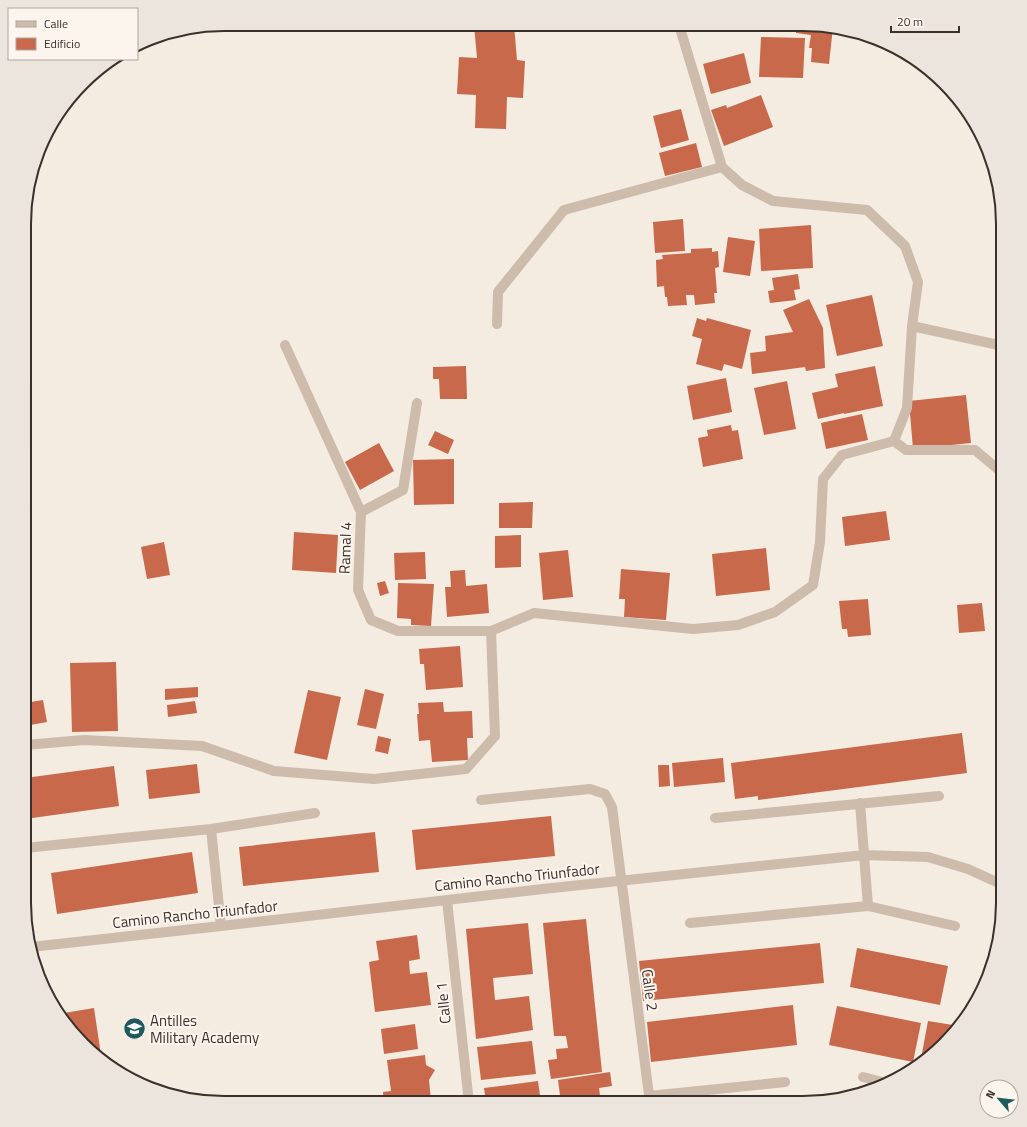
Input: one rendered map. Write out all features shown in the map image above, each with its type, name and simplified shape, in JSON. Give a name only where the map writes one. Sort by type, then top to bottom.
[{"type":"street","points":[[681,31],[722,167],[742,185],[773,201],[866,210],[904,246],[918,282],[912,326],[907,408],[894,441]]},
{"type":"street","points":[[497,324],[498,292],[564,210],[722,167]]},
{"type":"street","points":[[912,326],[996,344]]},
{"type":"street","name":"Ramal 4","points":[[285,345],[361,512],[358,590],[371,620],[398,631],[491,631]]},
{"type":"street","points":[[361,512],[403,490],[417,403]]},
{"type":"street","points":[[894,441],[906,450],[975,450],[996,468]]},
{"type":"street","points":[[31,744],[84,740],[202,746],[274,771],[374,779],[466,769],[494,736],[491,631],[534,613],[693,629],[738,624],[775,612],[813,585],[820,542],[823,479],[842,455],[894,441]]},
{"type":"street","name":"Calle 2","points":[[481,800],[590,789],[605,794],[612,807],[620,881],[650,1096]]},
{"type":"street","points":[[715,818],[939,796]]},
{"type":"street","points":[[860,803],[868,906]]},
{"type":"street","points":[[31,847],[211,828],[315,813]]},
{"type":"street","points":[[211,828],[221,926]]},
{"type":"street","name":"Camino Rancho Triunfador","points":[[36,946],[864,855],[928,858],[968,869],[996,882]]},
{"type":"street","name":"Calle 1","points":[[447,900],[468,1096]]},
{"type":"street","points":[[690,923],[868,906],[955,926]]},
{"type":"street","points":[[863,1077],[877,1081]]},
{"type":"street","points":[[674,1096],[785,1082]]},
{"type":"building","points":[[475,31],[515,31],[517,60],[525,61],[523,98],[507,97],[506,129],[475,128],[476,95],[457,94],[459,57],[477,58]]},
{"type":"building","points":[[796,31],[816,31],[832,34],[829,64],[811,62],[812,48],[809,48],[811,35],[796,33]]},
{"type":"building","points":[[761,37],[805,38],[803,78],[759,77]]},
{"type":"building","points":[[744,53],[751,83],[711,94],[703,64]]},
{"type":"building","points":[[761,95],[773,127],[724,146],[711,110],[726,105],[727,108]]},
{"type":"building","points":[[681,109],[689,140],[661,148],[653,116]]},
{"type":"building","points":[[696,143],[702,167],[665,176],[659,153]]},
{"type":"building","points":[[683,219],[685,251],[655,253],[653,222]]},
{"type":"building","points":[[811,225],[813,268],[761,271],[759,229]]},
{"type":"building","points":[[728,237],[755,241],[750,276],[723,272]]},
{"type":"building","points":[[712,248],[712,252],[718,251],[719,267],[715,268],[717,293],[714,293],[715,303],[695,305],[694,295],[686,295],[687,305],[668,306],[664,286],[657,287],[656,260],[663,259],[662,255],[691,253],[691,249]]},
{"type":"building","points":[[798,274],[800,289],[794,290],[796,300],[770,303],[768,291],[774,290],[772,278]]},
{"type":"building","points":[[872,295],[883,346],[837,356],[826,305]]},
{"type":"building","points":[[809,299],[823,328],[825,368],[806,371],[805,367],[752,374],[750,353],[766,351],[765,336],[793,332],[783,310]]},
{"type":"building","points":[[697,318],[706,321],[707,318],[751,330],[742,369],[724,364],[722,371],[696,364],[702,339],[692,336]]},
{"type":"building","points":[[466,366],[467,399],[440,399],[439,379],[433,379],[433,367]]},
{"type":"building","points":[[875,366],[883,406],[818,419],[812,393],[838,387],[835,374]]},
{"type":"building","points":[[726,378],[732,412],[693,420],[687,386]]},
{"type":"building","points":[[787,381],[796,429],[764,435],[754,388]]},
{"type":"building","points":[[966,395],[971,443],[913,449],[909,401]]},
{"type":"building","points":[[862,414],[868,440],[826,449],[821,423]]},
{"type":"building","points":[[731,425],[732,431],[738,430],[743,459],[703,467],[698,438],[708,436],[707,430]]},
{"type":"building","points":[[435,431],[454,440],[448,454],[428,445]]},
{"type":"building","points":[[379,443],[394,471],[360,490],[345,462]]},
{"type":"building","points":[[454,459],[454,504],[414,505],[413,460]]},
{"type":"building","points":[[533,502],[532,528],[499,528],[499,503]]},
{"type":"building","points":[[886,511],[890,540],[845,546],[842,517]]},
{"type":"building","points":[[294,532],[338,535],[336,573],[292,570]]},
{"type":"building","points":[[521,535],[521,567],[495,568],[495,536]]},
{"type":"building","points":[[164,542],[170,575],[147,579],[141,547]]},
{"type":"building","points":[[766,548],[770,590],[716,596],[712,554]]},
{"type":"building","points":[[568,550],[573,597],[543,600],[539,553]]},
{"type":"building","points":[[425,552],[426,579],[395,580],[394,553]]},
{"type":"building","points":[[621,569],[670,573],[666,620],[624,617],[625,599],[619,599]]},
{"type":"building","points":[[465,570],[466,586],[487,584],[489,613],[447,617],[445,587],[451,587],[450,571]]},
{"type":"building","points":[[385,581],[389,593],[380,596],[377,583]]},
{"type":"building","points":[[398,583],[434,584],[431,626],[411,625],[411,619],[397,618]]},
{"type":"building","points":[[868,599],[871,635],[848,637],[847,629],[842,629],[839,601]]},
{"type":"building","points":[[982,603],[985,631],[959,633],[957,605]]},
{"type":"building","points":[[460,646],[463,687],[426,690],[424,664],[420,664],[419,649]]},
{"type":"building","points":[[116,662],[118,731],[72,732],[70,663]]},
{"type":"building","points":[[198,687],[198,697],[165,700],[165,689]]},
{"type":"building","points":[[365,689],[384,694],[376,729],[357,725]]},
{"type":"building","points":[[308,690],[341,697],[327,760],[294,753]]},
{"type":"building","points":[[43,700],[47,722],[31,725],[31,702]]},
{"type":"building","points":[[195,701],[197,713],[168,717],[167,705]]},
{"type":"building","points":[[443,702],[444,712],[472,711],[473,738],[467,738],[468,760],[432,762],[430,740],[419,741],[417,714],[419,714],[418,703]]},
{"type":"building","points":[[962,733],[967,773],[758,800],[758,796],[735,799],[731,763]]},
{"type":"building","points":[[378,736],[391,739],[388,754],[375,751]]},
{"type":"building","points":[[723,758],[725,782],[674,787],[672,763]]},
{"type":"building","points":[[197,764],[200,793],[149,799],[146,770]]},
{"type":"building","points":[[658,765],[669,765],[670,786],[659,787]]},
{"type":"building","points":[[114,766],[119,806],[31,818],[31,777]]},
{"type":"building","points":[[551,816],[555,856],[416,870],[412,830]]},
{"type":"building","points":[[375,832],[379,872],[243,886],[239,847]]},
{"type":"building","points":[[192,852],[198,893],[57,914],[51,873]]},
{"type":"building","points":[[586,919],[602,1072],[551,1079],[548,1060],[557,1059],[556,1049],[568,1048],[566,1036],[554,1036],[543,923]]},
{"type":"building","points":[[528,923],[533,974],[493,978],[495,1000],[529,996],[533,1030],[476,1039],[466,929]]},
{"type":"building","points":[[417,935],[420,959],[409,961],[410,974],[427,972],[431,1005],[375,1012],[369,962],[379,960],[376,941]]},
{"type":"building","points":[[820,943],[824,983],[643,1001],[639,961]]},
{"type":"building","points":[[857,948],[948,966],[940,1005],[850,987]]},
{"type":"building","points":[[793,1005],[797,1045],[651,1062],[647,1022]]},
{"type":"building","points":[[837,1006],[921,1023],[913,1061],[912,1062],[829,1045]]},
{"type":"building","points":[[94,1008],[100,1051],[79,1030],[66,1013]]},
{"type":"building","points":[[928,1021],[952,1025],[930,1048],[922,1055]]},
{"type":"building","points":[[415,1024],[418,1049],[384,1054],[381,1029]]},
{"type":"building","points":[[532,1041],[536,1074],[481,1080],[477,1047]]},
{"type":"building","points":[[425,1055],[426,1065],[435,1070],[429,1080],[431,1096],[383,1096],[383,1092],[391,1091],[387,1060]]},
{"type":"building","points":[[610,1072],[612,1086],[599,1088],[600,1096],[560,1096],[558,1080]]},
{"type":"building","points":[[538,1081],[540,1096],[485,1096],[484,1088]]},
{"type":"place","name":"Antilles Military Academy","points":[[135,1029]]}]
